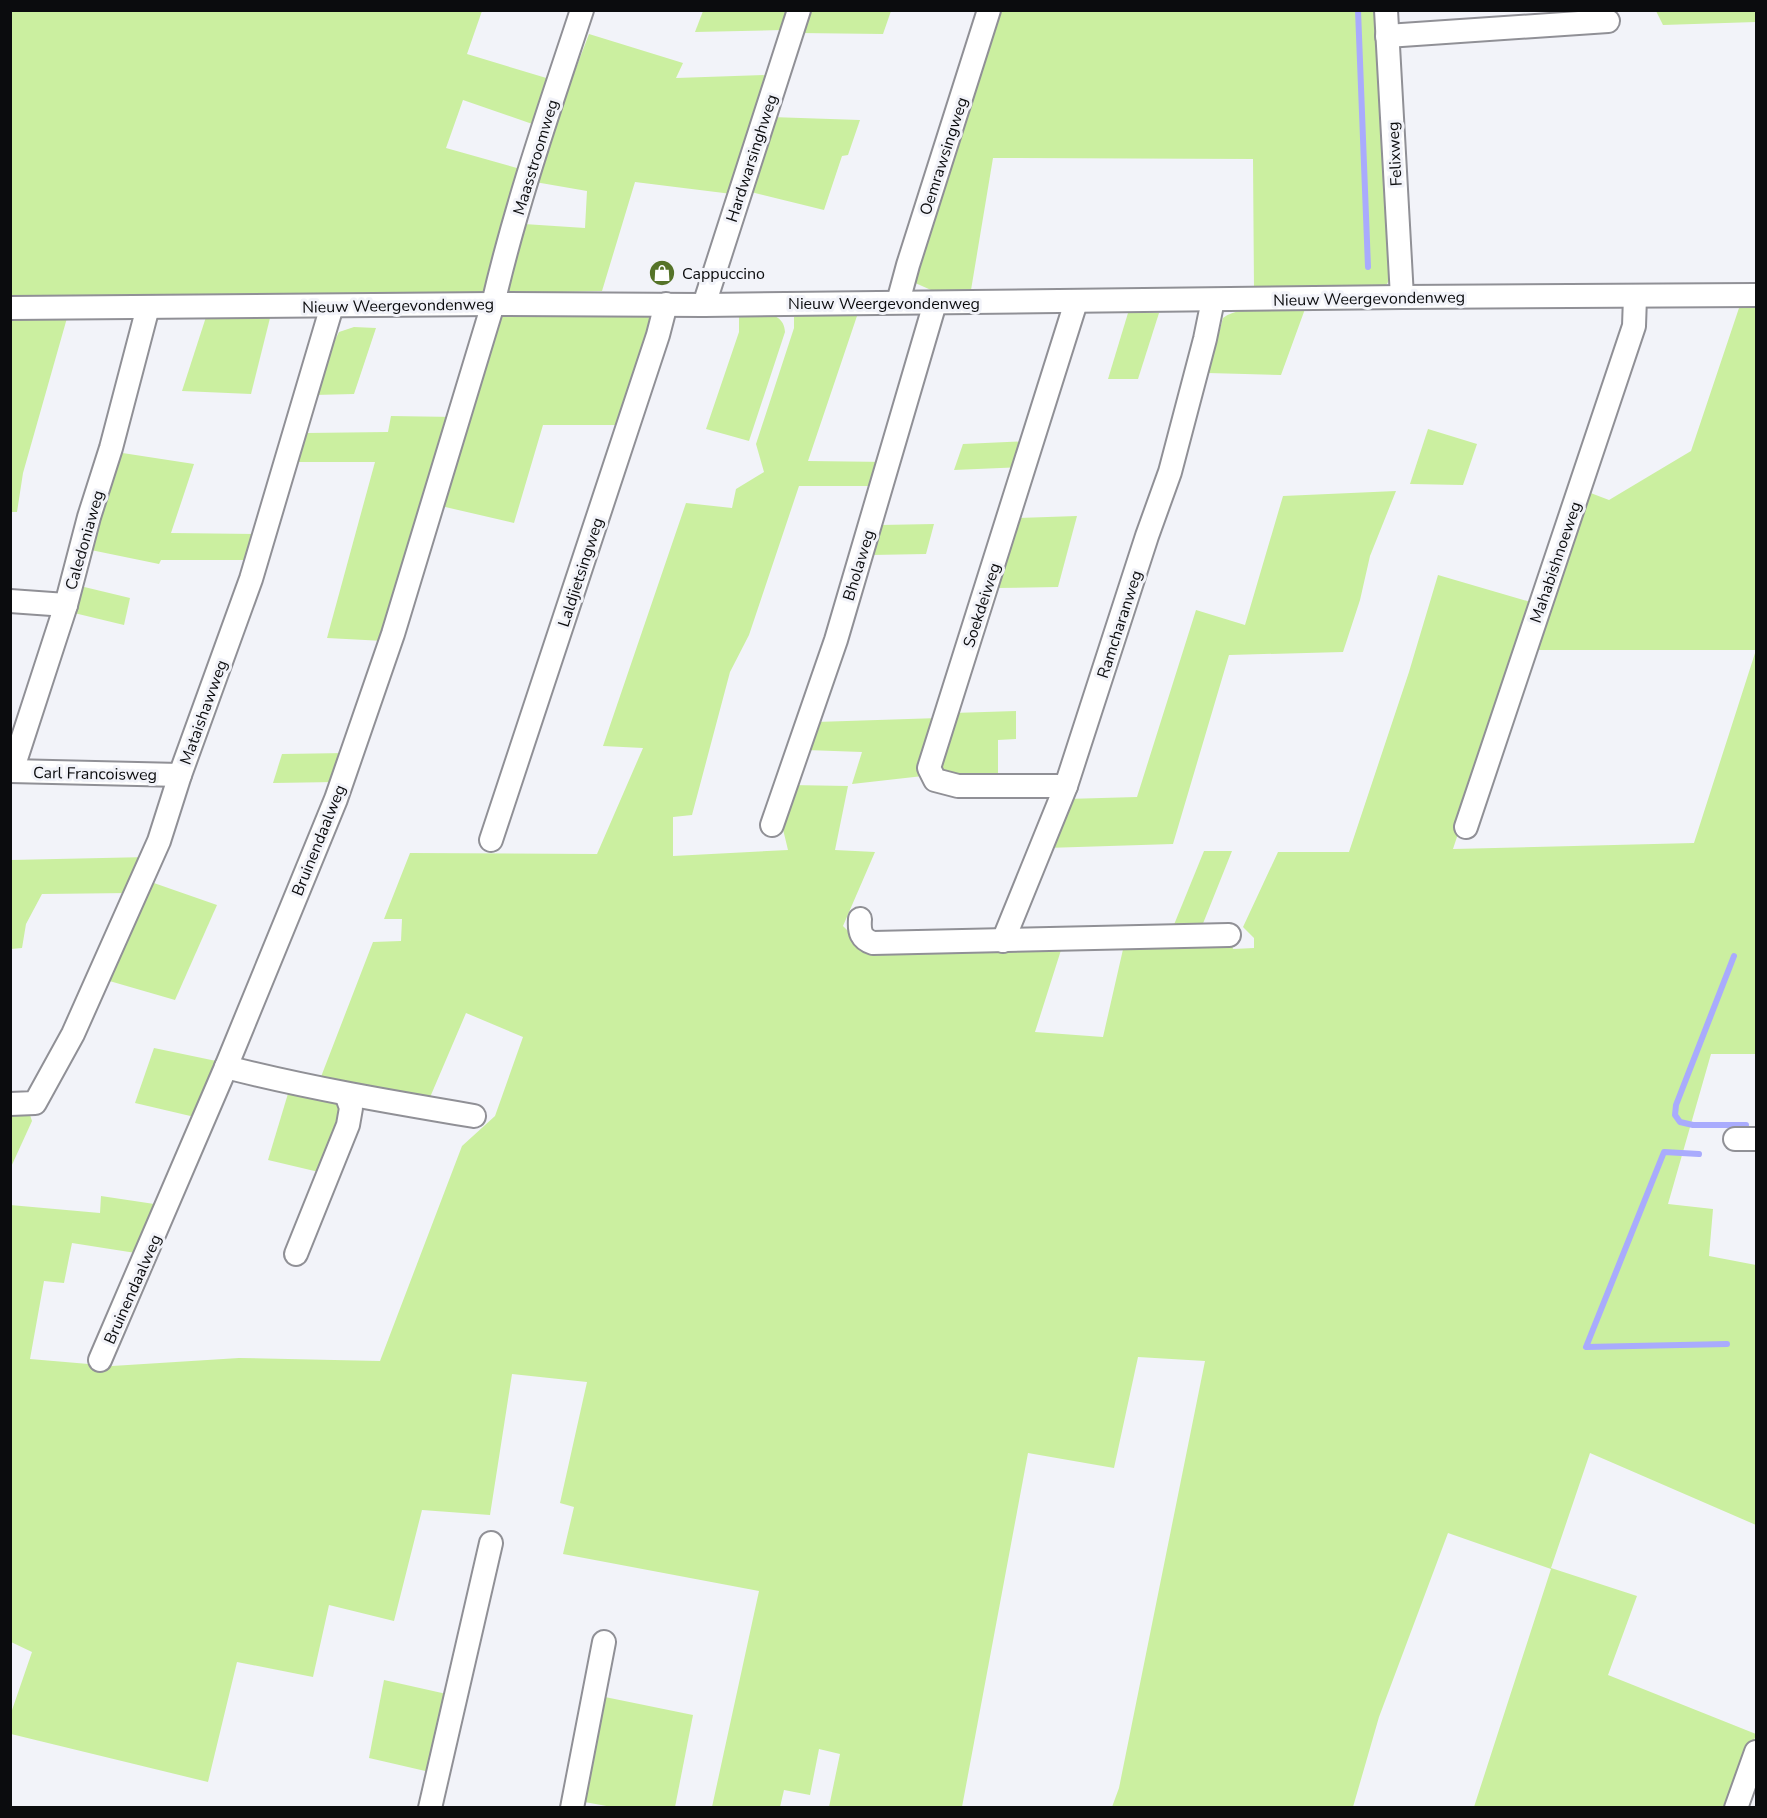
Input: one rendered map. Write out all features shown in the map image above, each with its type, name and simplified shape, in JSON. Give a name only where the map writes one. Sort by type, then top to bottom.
[{"type":"street","name":"Maasstroomweg","points":[[493,304],[502,265],[533,162],[582,10]]},
{"type":"street","name":"Hardwarsinghweg","points":[[704,305],[799,10]]},
{"type":"street","name":"Oemrawsingweg","points":[[898,302],[989,10]]},
{"type":"street","name":"Felixweg","points":[[1386,10],[1402,297]]},
{"type":"street","points":[[1387,36],[1608,21]]},
{"type":"street","name":"Nieuw Weergevondenweg","points":[[10,308],[493,304],[704,305],[1756,295]]},
{"type":"street","name":"Mahabishnoeweg","points":[[1466,827],[1634,326],[1635,297]]},
{"type":"street","name":"Ramcharanweg","points":[[1003,941],[1066,786],[1170,472],[1213,300]]},
{"type":"street","name":"Soekdeiweg","points":[[1066,786],[958,786],[935,780],[929,768],[1076,302]]},
{"type":"street","name":"Bholaweg","points":[[771,825],[836,640],[935,303]]},
{"type":"street","name":"Bruinendaalweg","points":[[100,1360],[226,1067],[340,788],[393,634],[493,304]]},
{"type":"street","name":"Laldjietsingweg","points":[[491,840],[651,357],[666,304]]},
{"type":"street","name":"Mataishawweg","points":[[10,1104],[35,1103],[73,1034],[159,841],[180,775],[251,579],[332,306]]},
{"type":"street","name":"Caledoniaweg","points":[[11,771],[66,604],[89,517],[111,448],[148,307]]},
{"type":"street","points":[[10,601],[66,604]]},
{"type":"street","name":"Carl Francoisweg","points":[[11,771],[180,775]]},
{"type":"street","points":[[860,920],[862,936],[866,941],[873,943],[1229,935]]},
{"type":"street","points":[[226,1067],[274,1080],[474,1116]]},
{"type":"street","points":[[296,1254],[348,1125],[351,1108],[346,1094]]},
{"type":"street","points":[[429,1808],[492,1543]]},
{"type":"street","points":[[572,1808],[604,1642]]},
{"type":"street","points":[[1736,1808],[1756,1752]]},
{"type":"green space","points":[[10,11],[482,11],[467,54],[553,80],[538,126],[463,100],[446,148],[524,170],[492,292],[11,297]]},
{"type":"green space","points":[[703,11],[790,11],[782,30],[695,32]]},
{"type":"green space","points":[[806,11],[891,11],[883,34],[799,33]]},
{"type":"green space","points":[[995,11],[1381,11],[1391,276],[1387,284],[1377,289],[1254,289],[1253,159],[993,158],[971,290],[931,290],[913,282]]},
{"type":"green space","points":[[1656,11],[1756,11],[1756,22],[1663,25]]},
{"type":"green space","points":[[589,34],[683,63],[676,78],[767,75],[732,194],[635,182],[602,291],[507,293],[524,224],[585,228],[587,191],[535,182],[548,141]]},
{"type":"green space","points":[[771,117],[860,120],[848,155],[842,156],[824,210],[747,191]]},
{"type":"green space","points":[[1739,308],[1756,308],[1756,650],[1535,650],[1588,492],[1609,500],[1691,451]]},
{"type":"green space","points":[[1250,309],[1305,309],[1281,375],[1208,373],[1223,318]]},
{"type":"green space","points":[[739,313],[774,316],[780,319],[785,332],[749,441],[706,429],[739,332]]},
{"type":"green space","points":[[858,313],[808,461],[889,462],[880,486],[799,486],[749,635],[730,672],[692,815],[673,817],[673,856],[788,850],[780,817],[790,785],[848,786],[835,850],[875,852],[843,926],[866,949],[1062,947],[1035,1032],[1103,1037],[1124,945],[1231,941],[1233,949],[1254,948],[1254,938],[1243,927],[1278,852],[1349,852],[1409,672],[1438,575],[1534,603],[1453,849],[1694,843],[1756,650],[1756,1054],[1711,1054],[1668,1204],[1713,1209],[1709,1256],[1756,1265],[1756,1525],[1590,1453],[1551,1568],[1637,1596],[1608,1675],[1756,1734],[1733,1807],[1474,1807],[1551,1569],[1448,1533],[1379,1717],[1353,1807],[1112,1807],[1119,1788],[1205,1361],[1138,1357],[1114,1468],[1028,1453],[962,1807],[829,1807],[840,1754],[819,1749],[810,1795],[784,1790],[780,1807],[712,1807],[759,1591],[563,1554],[574,1507],[560,1503],[587,1382],[512,1374],[490,1515],[422,1510],[394,1621],[329,1605],[313,1677],[237,1662],[208,1782],[11,1734],[11,1713],[32,1652],[11,1642],[10,1205],[100,1213],[101,1196],[161,1205],[142,1254],[72,1243],[64,1283],[44,1281],[30,1359],[112,1366],[239,1358],[380,1361],[462,1146],[495,1116],[523,1037],[466,1013],[428,1102],[319,1082],[373,942],[401,941],[402,919],[384,919],[410,853],[597,854],[643,748],[603,746],[686,503],[732,508],[736,489],[764,472],[756,444],[794,328],[794,317],[800,314]]},
{"type":"green space","points":[[1128,313],[1159,313],[1138,379],[1108,379]]},
{"type":"green space","points":[[509,315],[649,316],[652,318],[624,425],[543,425],[514,523],[441,506],[497,324],[501,317]]},
{"type":"green space","points":[[206,317],[270,318],[251,394],[182,391]]},
{"type":"green space","points":[[67,318],[23,473],[17,512],[10,512],[10,319]]},
{"type":"green space","points":[[354,327],[376,328],[354,394],[314,395],[339,332]]},
{"type":"green space","points":[[391,416],[456,417],[384,641],[327,638],[375,462],[297,462],[306,433],[388,432]]},
{"type":"green space","points":[[1428,429],[1477,444],[1463,485],[1410,484]]},
{"type":"green space","points":[[1032,441],[1022,467],[954,470],[963,444]]},
{"type":"green space","points":[[116,452],[194,464],[171,533],[256,534],[248,560],[161,560],[159,564],[86,549]]},
{"type":"green space","points":[[1396,491],[1370,556],[1360,600],[1343,652],[1229,655],[1173,844],[1046,848],[1066,799],[1137,797],[1196,610],[1245,625],[1283,496]]},
{"type":"green space","points":[[1077,516],[1058,587],[995,588],[1018,518]]},
{"type":"green space","points":[[934,524],[926,554],[871,555],[880,525]]},
{"type":"green space","points":[[76,585],[130,598],[124,625],[70,612]]},
{"type":"green space","points":[[1016,711],[1016,739],[998,740],[998,780],[940,776],[936,764],[953,713]]},
{"type":"green space","points":[[939,718],[923,776],[852,784],[862,752],[806,750],[816,722]]},
{"type":"green space","points":[[346,753],[336,782],[273,783],[282,754]]},
{"type":"green space","points":[[1204,851],[1232,851],[1200,931],[1171,932]]},
{"type":"green space","points":[[149,857],[130,893],[42,894],[26,924],[22,948],[11,949],[10,860]]},
{"type":"green space","points":[[151,882],[217,905],[175,1000],[106,980]]},
{"type":"green space","points":[[154,1048],[221,1062],[199,1118],[135,1103]]},
{"type":"green space","points":[[290,1087],[344,1102],[323,1173],[268,1160]]},
{"type":"green space","points":[[30,1115],[32,1121],[11,1167],[11,1116]]},
{"type":"green space","points":[[384,1680],[451,1695],[434,1773],[369,1758]]},
{"type":"green space","points":[[600,1696],[693,1715],[675,1807],[612,1807],[579,1801]]},
{"type":"waterway","points":[[1358,10],[1368,267]]},
{"type":"waterway","points":[[1734,956],[1676,1105],[1675,1115],[1680,1122],[1693,1125],[1746,1125]]},
{"type":"waterway","points":[[1699,1154],[1664,1152],[1586,1347],[1727,1344]]},
{"type":"place","name":"Cappuccino","points":[[662,273]]}]
